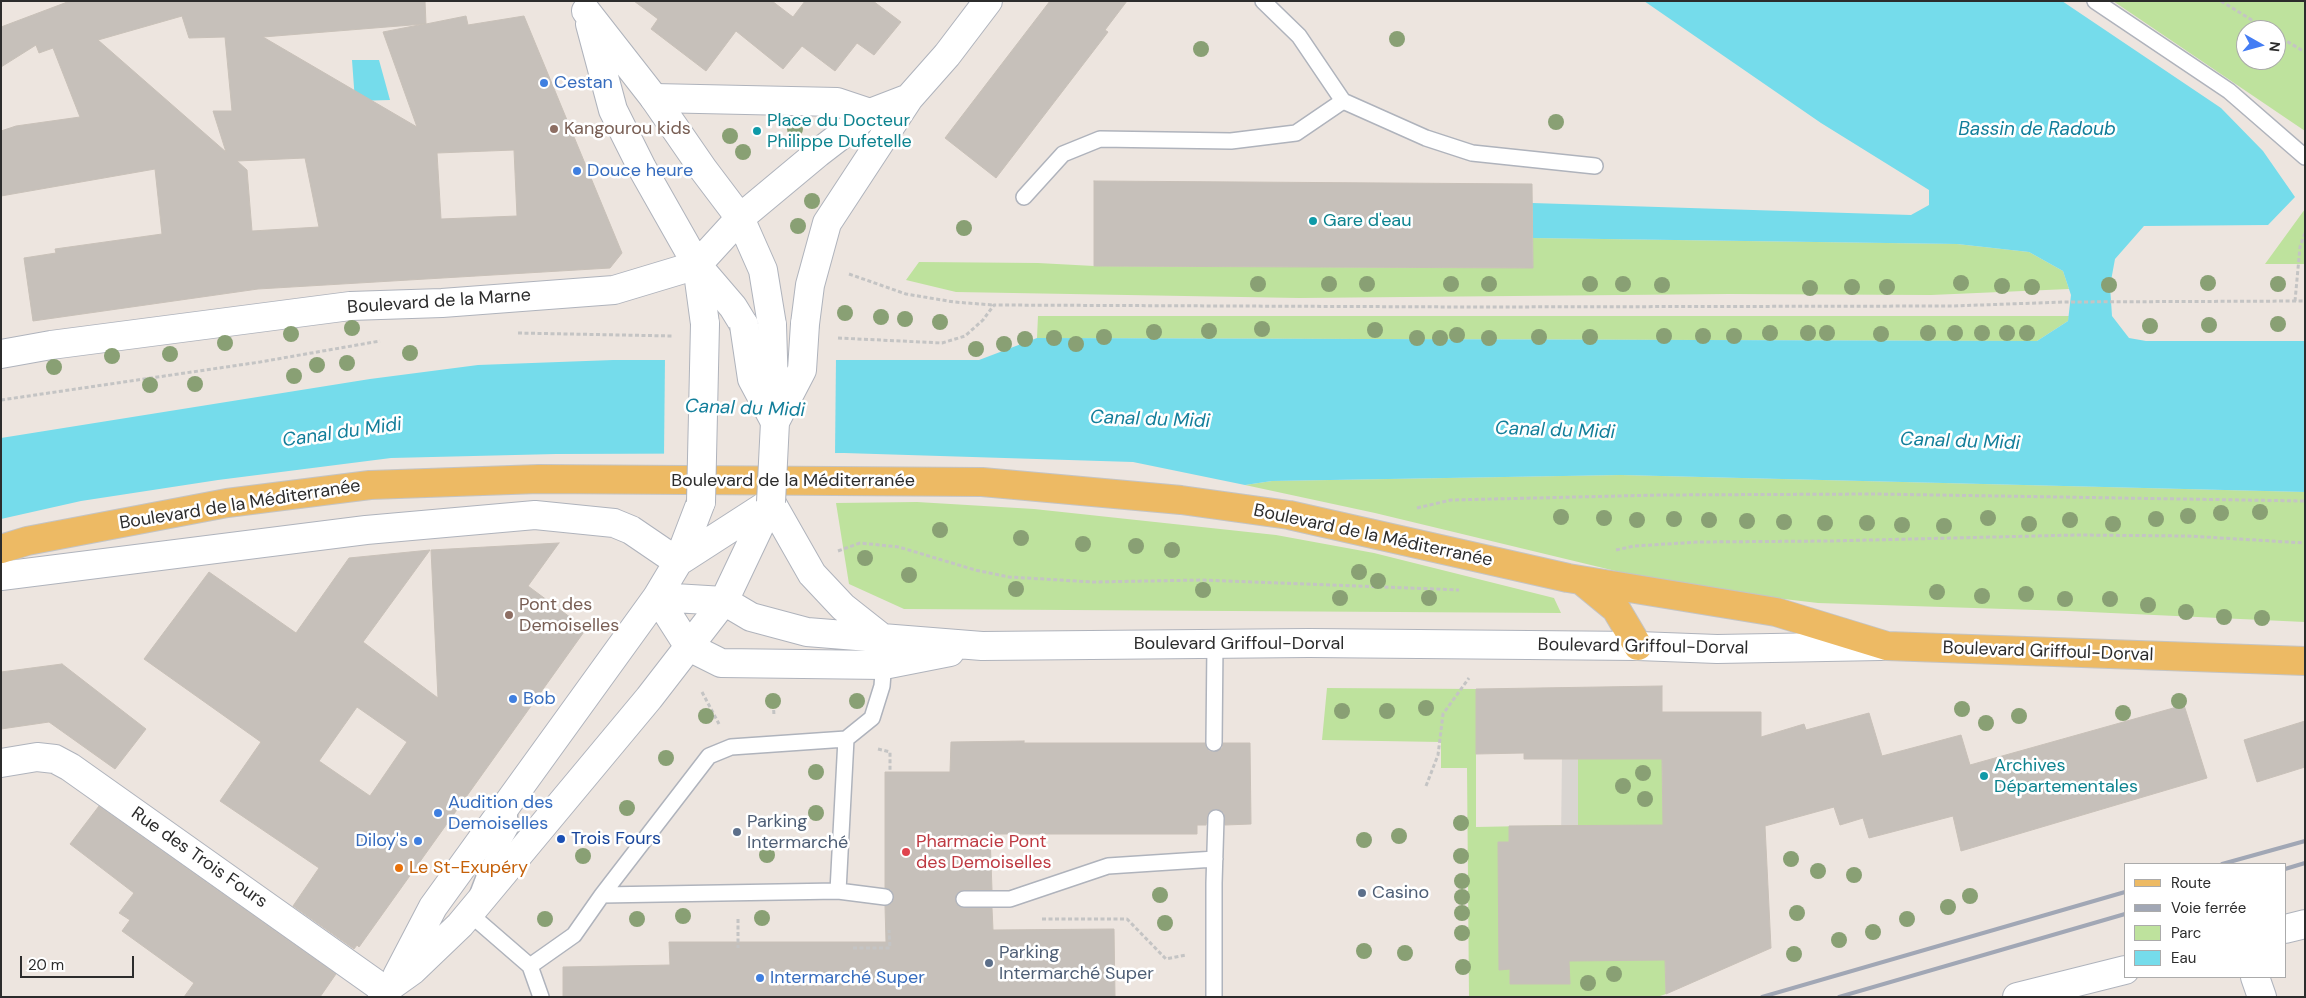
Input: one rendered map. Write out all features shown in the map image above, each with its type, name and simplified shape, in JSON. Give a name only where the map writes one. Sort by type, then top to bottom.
[{"type":"main road","points":[[775,422],[802,370],[810,285],[828,223],[909,98],[947,54],[988,1]]},
{"type":"main road","points":[[584,6],[613,110],[642,168],[697,265],[733,307],[744,324],[752,379],[775,422]]},
{"type":"main road","points":[[387,991],[413,970],[470,914],[689,647],[724,601],[771,502],[775,422],[772,325],[763,270],[740,218],[702,170],[654,98],[584,6]]},
{"type":"main road","points":[[654,98],[837,102],[870,113]]},
{"type":"main road","points":[[387,991],[433,907],[657,597],[678,562],[701,502],[704,324],[697,265],[740,218],[870,113],[909,98]]},
{"type":"main road","name":"Boulevard de la Marne","points":[[1,354],[51,345],[350,306],[442,303],[614,290],[697,265]]},
{"type":"main road","name":"Boulevard de la Méditerranée","points":[[1,549],[27,541],[227,504],[370,485],[540,479],[982,482],[1181,500],[1290,515],[1581,580],[1776,612],[1887,646]]},
{"type":"main road","points":[[678,562],[771,502]]},
{"type":"main road","points":[[771,502],[812,574],[843,607],[881,637]]},
{"type":"main road","name":"Boulevard de la Méditerranée","points":[[1,576],[366,530],[535,515],[614,523],[631,530],[678,562]]},
{"type":"main road","points":[[1581,580],[1616,609],[1638,646]]},
{"type":"main road","points":[[657,597],[689,647]]},
{"type":"main road","name":"Boulevard Griffoul-Dorval","points":[[657,597],[724,601],[751,617],[807,632],[982,646],[1502,644],[1638,646],[1717,650],[1887,646],[2305,661]]},
{"type":"main road","name":"Boulevard Griffoul-Dorval","points":[[689,647],[721,663],[884,665],[982,646]]},
{"type":"main road","name":"Rue des Trois Fours","points":[[1,763],[37,757],[55,759],[70,767],[387,991]]},
{"type":"main road","points":[[2286,929],[2305,924]]},
{"type":"main road","points":[[2018,997],[2124,970]]},
{"type":"main road","points":[[2255,978],[2262,997]]},
{"type":"lane","points":[[1263,1],[1299,36],[1343,101],[1426,138],[1472,153],[1594,166]]},
{"type":"lane","points":[[2095,1],[2229,91],[2305,157]]},
{"type":"lane","points":[[1024,197],[1063,154],[1100,139],[1231,141],[1296,133],[1343,101]]},
{"type":"lane","points":[[530,966],[574,935],[602,895],[709,756],[731,747],[846,739],[872,718],[882,686],[884,665],[881,637]]},
{"type":"lane","points":[[1214,743],[1215,644]]},
{"type":"lane","points":[[838,891],[846,739]]},
{"type":"lane","points":[[509,802],[510,829],[486,872],[470,914],[530,966],[541,997]]},
{"type":"lane","points":[[1214,997],[1216,818]]},
{"type":"lane","points":[[964,898],[1010,899],[1108,866],[1215,859]]},
{"type":"lane","points":[[602,895],[838,891],[885,897]]},
{"type":"path","points":[[2222,1],[2252,20]]},
{"type":"path","points":[[2286,41],[2305,52]]},
{"type":"path","points":[[2295,301],[2300,248],[2305,234]]},
{"type":"path","points":[[845,272],[906,294],[954,302],[994,305],[1459,307],[1953,306],[2064,302],[2305,301]]},
{"type":"path","points":[[829,338],[942,343],[965,336],[983,320],[994,305]]},
{"type":"path","points":[[512,333],[680,336]]},
{"type":"path","points":[[1,400],[250,364],[383,341]]},
{"type":"path","points":[[1414,509],[1451,500],[1660,495],[1875,494],[2305,501]]},
{"type":"path","points":[[1606,552],[1634,546],[1699,542],[1830,542],[2076,535],[2188,536],[2305,543]]},
{"type":"path","points":[[833,553],[860,543],[900,547],[975,570],[1009,577],[1083,582],[1203,580],[1466,590]]},
{"type":"path","points":[[1426,786],[1438,756],[1443,714],[1464,683],[1502,644]]},
{"type":"path","points":[[701,691],[731,747]]},
{"type":"path","points":[[1041,919],[1127,919],[1166,959],[1214,949]]},
{"type":"path","points":[[853,948],[890,948],[889,930]]},
{"type":"green space","points":[[2113,1],[2305,1],[2305,131]]},
{"type":"green space","points":[[2305,209],[2305,264],[2265,264]]},
{"type":"green space","points":[[1533,238],[1957,244],[2029,252],[2063,271],[2069,289],[1931,295],[1729,294],[1299,298],[956,292],[906,280],[919,262],[1038,263],[1094,266],[1533,268]]},
{"type":"green space","points":[[1038,316],[2069,316],[2068,321],[2037,341],[1037,338]]},
{"type":"green space","points":[[1621,475],[2305,492],[2305,622],[2068,611],[1818,603],[1741,594],[1624,573],[1375,513],[1245,485],[1272,481]]},
{"type":"green space","points":[[917,502],[1034,509],[1276,535],[1374,553],[1554,598],[1561,613],[904,609],[849,584],[836,503]]},
{"type":"green space","points":[[1327,688],[1476,689],[1476,827],[1577,825],[1578,753],[1662,753],[1666,994],[1657,997],[1469,997],[1467,768],[1441,768],[1441,742],[1322,740]]},
{"type":"shaded area","points":[[1562,753],[1578,753],[1578,843],[1561,843]]},
{"type":"water","points":[[1644,1],[2062,1],[2221,108],[2263,151],[2295,197],[2268,225],[2144,226],[2115,259],[2110,286],[2112,316],[2129,338],[2146,341],[2305,341],[2305,492],[1621,475],[1272,481],[1245,485],[1133,462],[844,453],[556,454],[391,458],[218,480],[81,501],[1,519],[1,438],[370,379],[478,365],[613,360],[979,360],[1037,338],[2037,341],[2068,321],[2071,295],[2063,271],[2029,252],[1957,244],[1533,238],[1532,203],[1911,215],[1929,205],[1929,190],[1821,123]]},
{"type":"water","points":[[352,60],[379,60],[390,100],[355,101]]},
{"type":"pier","points":[[665,357],[836,357],[835,455],[664,456]]},
{"type":"building","points":[[70,1],[425,1],[426,24],[466,16],[468,25],[524,16],[622,253],[610,268],[258,289],[33,321],[24,258],[56,253],[55,249],[162,234],[155,169],[1,196],[1,131],[16,126],[80,117],[53,48],[39,53],[36,45],[1,67],[1,27]],"holes":[[[182,16],[189,38],[225,37],[232,111],[213,111],[226,152],[98,40]],[[424,24],[383,32],[417,127],[263,37]],[[514,150],[517,216],[441,219],[437,153]],[[305,158],[319,227],[252,231],[247,170],[237,161]]]},
{"type":"building","points":[[634,1],[772,1],[793,17],[805,1],[873,1],[901,22],[874,55],[857,43],[835,71],[802,46],[783,69],[736,31],[706,71],[651,29],[658,19]]},
{"type":"building","points":[[1050,1],[1127,1],[1105,30],[1108,32],[996,178],[945,138]]},
{"type":"building","name":"Gare d'eau","points":[[1094,181],[1532,184],[1533,268],[1094,266]]},
{"type":"building","points":[[559,543],[528,586],[586,629],[359,947],[357,945],[354,949],[293,906],[319,868],[220,801],[261,742],[144,659],[209,572],[296,633],[349,558],[430,550],[363,642],[438,698],[431,550]],"holes":[[[357,707],[407,742],[370,796],[319,761]]]},
{"type":"building","points":[[62,664],[146,729],[115,769],[49,722],[1,729],[1,672]]},
{"type":"building","points":[[1662,686],[1662,712],[1761,712],[1761,737],[1804,724],[1806,730],[1869,713],[1882,756],[1961,735],[1970,765],[2184,705],[2207,778],[1961,851],[1953,816],[1869,838],[1863,818],[1840,825],[1834,807],[1765,826],[1771,948],[1666,994],[1665,960],[1569,961],[1570,984],[1510,984],[1510,969],[1499,970],[1498,842],[1509,842],[1509,826],[1663,825],[1662,759],[1524,759],[1524,753],[1476,754],[1476,689]]},
{"type":"building","points":[[2305,721],[2305,767],[2257,782],[2244,740]]},
{"type":"building","points":[[1024,741],[1024,743],[1205,743],[1209,751],[1214,752],[1222,748],[1223,743],[1250,743],[1251,824],[1225,825],[1224,813],[1216,809],[1208,814],[1206,825],[1197,825],[1197,834],[990,834],[992,890],[964,890],[956,895],[956,903],[960,907],[992,908],[993,930],[1114,929],[1115,997],[563,997],[563,967],[670,965],[669,942],[886,942],[885,906],[892,903],[894,898],[891,890],[885,888],[885,772],[950,772],[951,742]]},
{"type":"building","points":[[99,806],[336,974],[320,997],[184,997],[194,983],[122,931],[130,920],[119,913],[134,893],[70,844]]},
{"type":"railway","points":[[2226,863],[2305,841]]},
{"type":"railway","points":[[2286,869],[2305,863]]},
{"type":"railway","points":[[1762,997],[2124,892]]},
{"type":"railway","points":[[1839,997],[2124,914]]},
{"type":"place","name":"Cestan","points":[[544,83]]},
{"type":"place","name":"Kangourou kids","points":[[554,129]]},
{"type":"place","name":"Place du Docteur Philippe Dufetelle","points":[[757,131]]},
{"type":"place","name":"Douce heure","points":[[577,171]]},
{"type":"place","name":"Gare d'eau","points":[[1313,221]]},
{"type":"place","name":"Pont des Demoiselles","points":[[509,615]]},
{"type":"place","name":"Bob","points":[[513,699]]},
{"type":"place","name":"Archives Départementales","points":[[1984,776]]},
{"type":"place","name":"Audition des Demoiselles","points":[[438,813]]},
{"type":"place","name":"Parking Intermarché","points":[[737,832]]},
{"type":"place","name":"Trois Fours","points":[[561,839]]},
{"type":"place","name":"Diloy's","points":[[418,841]]},
{"type":"place","name":"Pharmacie Pont des Demoiselles","points":[[906,852]]},
{"type":"place","name":"Le St-Exupéry","points":[[399,868]]},
{"type":"place","name":"Casino","points":[[1362,893]]},
{"type":"place","name":"Parking Intermarché Super","points":[[989,963]]},
{"type":"place","name":"Intermarché Super","points":[[760,978]]},
{"type":"water label","name":"Bassin de Radoub","points":[[2037,130]]},
{"type":"water label","name":"Canal du Midi","points":[[745,409]]},
{"type":"water label","name":"Canal du Midi","points":[[1150,420]]},
{"type":"water label","name":"Canal du Midi","points":[[1555,431]]},
{"type":"water label","name":"Canal du Midi","points":[[342,433]]},
{"type":"water label","name":"Canal du Midi","points":[[1960,442]]}]
